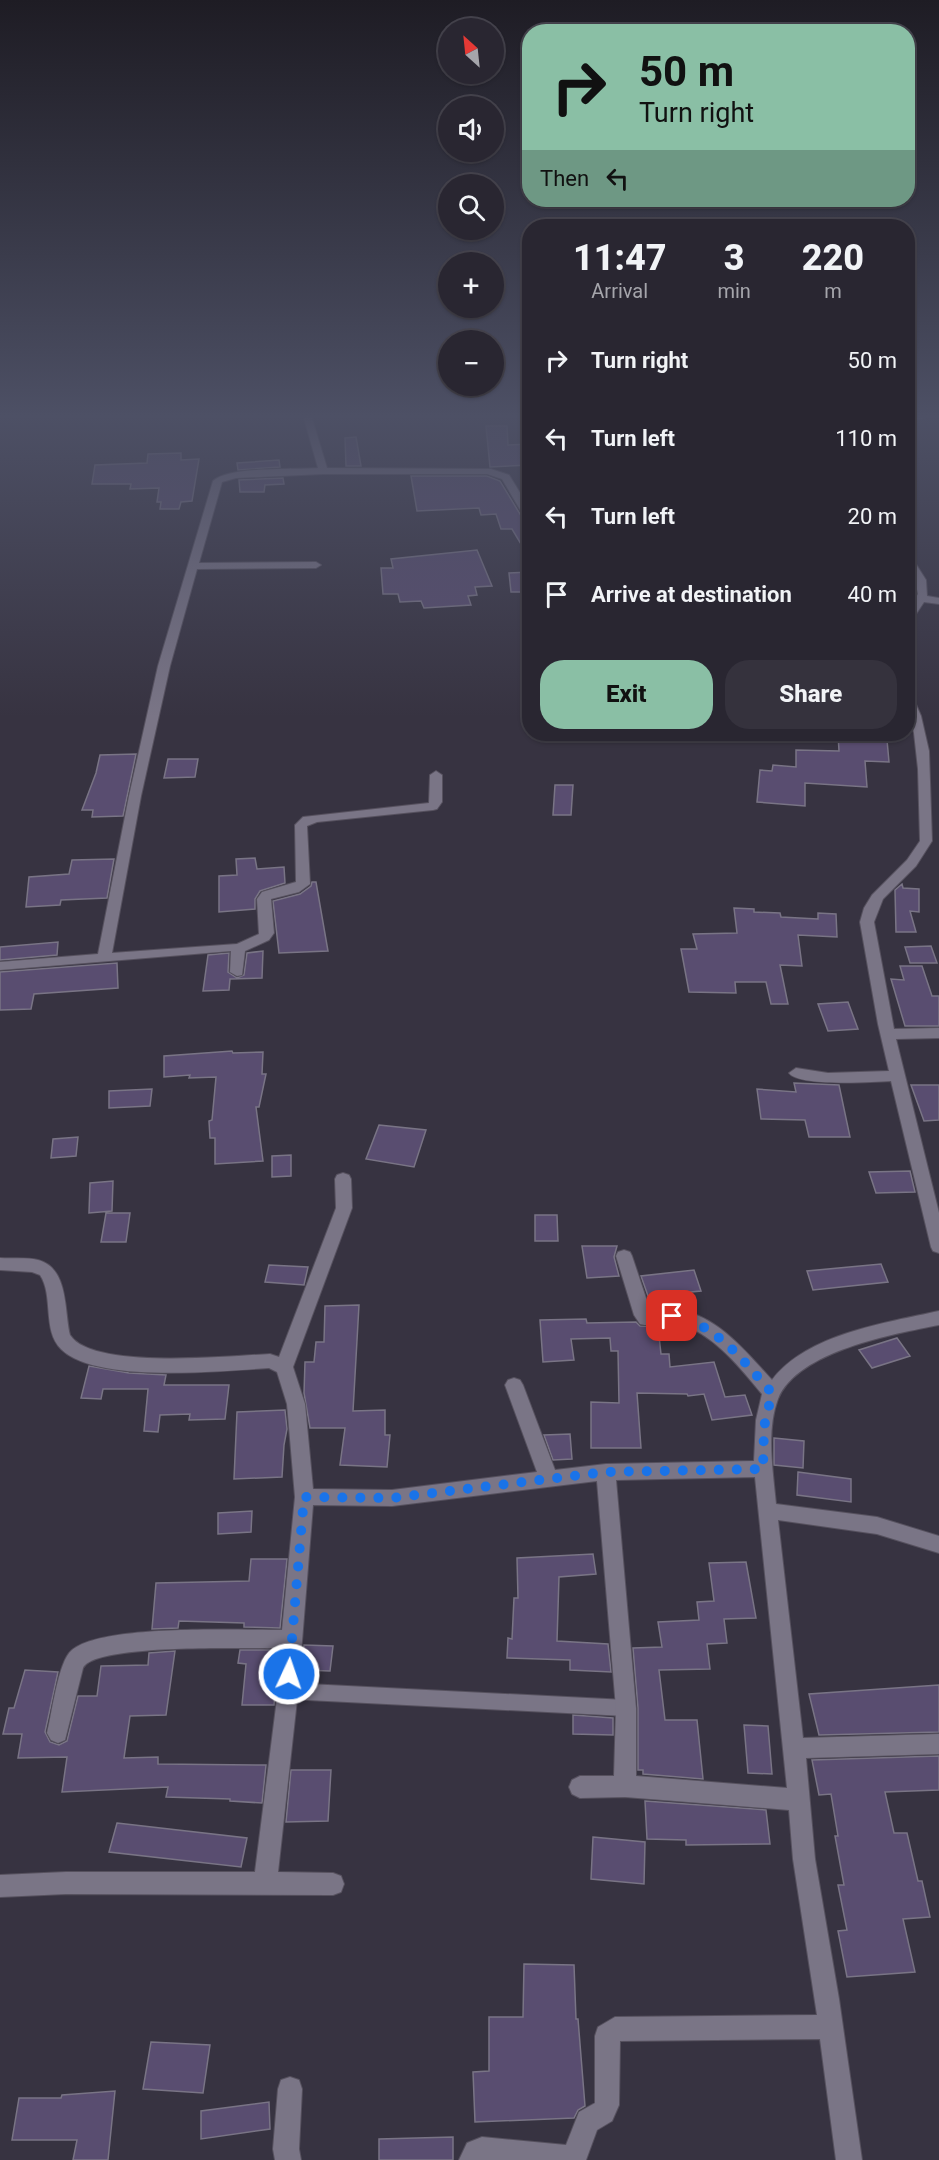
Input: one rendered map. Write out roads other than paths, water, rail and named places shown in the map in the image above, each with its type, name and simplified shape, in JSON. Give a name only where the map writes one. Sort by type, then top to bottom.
[{"type":"street","points":[[104,958],[149,730],[164,666],[208,516]]},
{"type":"street","points":[[193,566],[316,565]]},
{"type":"street","points":[[915,571],[921,580],[923,594],[915,607]]},
{"type":"street","points":[[921,598],[939,602]]},
{"type":"street","points":[[915,717],[922,746],[926,841],[921,855],[875,897],[869,908],[867,922],[888,1034],[937,1227],[939,1246]]},
{"type":"street","points":[[0,966],[234,947],[237,949],[264,937],[267,933],[264,899],[267,895],[294,889],[303,884],[301,825],[303,822],[317,818],[433,806],[436,802],[436,775]]},
{"type":"street","points":[[237,949],[237,972]]},
{"type":"street","points":[[888,1034],[939,1033]]},
{"type":"street","points":[[795,1073],[828,1078],[898,1076]]},
{"type":"street","points":[[265,1884],[288,1691],[304,1497],[296,1404],[284,1367],[341,1216],[345,1196],[343,1179]]},
{"type":"street","points":[[624,1256],[646,1319],[672,1316],[696,1323],[729,1348],[772,1393]]},
{"type":"street","points":[[0,1264],[38,1266],[46,1271],[53,1283],[60,1329],[66,1343],[80,1353],[112,1362],[173,1365],[270,1361],[284,1367]]},
{"type":"street","points":[[849,2160],[831,2027],[804,1859],[763,1469],[764,1427],[772,1393],[787,1375],[817,1352],[871,1333],[939,1318]]},
{"type":"street","points":[[514,1384],[540,1460],[550,1479]]},
{"type":"street","points":[[304,1497],[392,1498],[606,1472],[763,1469]]},
{"type":"street","points":[[606,1472],[626,1708],[626,1786]]},
{"type":"street","points":[[768,1511],[848,1520],[914,1534],[939,1545]]},
{"type":"street","points":[[58,1733],[73,1667],[78,1657],[91,1650],[136,1641],[291,1639]]},
{"type":"street","points":[[794,1748],[939,1744]]},
{"type":"street","points":[[580,1786],[626,1786],[799,1800]]},
{"type":"street","points":[[0,1886],[66,1883],[333,1884]]},
{"type":"street","points":[[472,2160],[476,2152],[482,2150],[567,2158],[574,2155],[588,2121],[603,2112],[607,2106],[607,2036],[615,2029],[831,2027]]},
{"type":"street","points":[[288,2160],[286,2149],[290,2089]]},
{"type":"lane","points":[[288,1691],[626,1708]]}]
